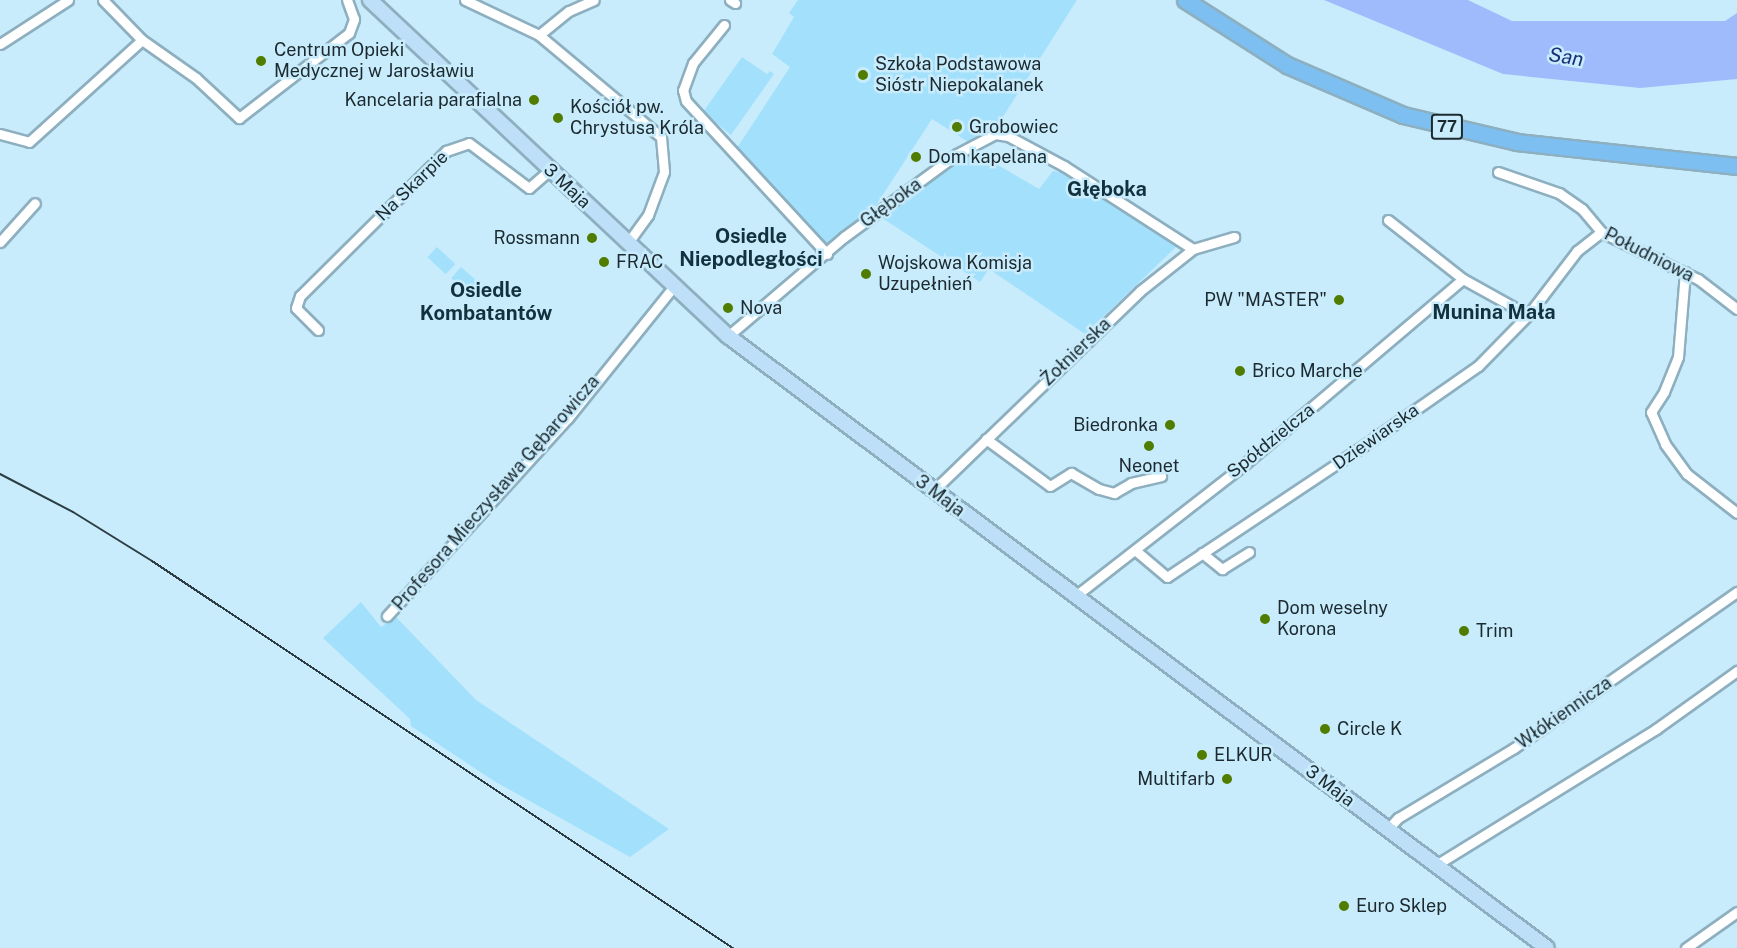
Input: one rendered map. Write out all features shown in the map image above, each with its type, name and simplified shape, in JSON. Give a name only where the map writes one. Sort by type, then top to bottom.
[{"type":"main road","name":"77","points":[[1185,0],[1287,65],[1403,115],[1517,142],[1737,166]]},
{"type":"street","points":[[0,44],[68,0]]},
{"type":"street","points":[[103,0],[142,40],[196,78],[239,118],[349,33],[354,19],[347,0]]},
{"type":"street","name":"3 Maja","points":[[370,0],[728,336],[1074,597],[1547,948]]},
{"type":"street","points":[[465,0],[539,35],[661,137],[664,172],[648,215],[628,243]]},
{"type":"street","points":[[539,35],[569,11],[594,0]]},
{"type":"street","points":[[724,25],[693,63],[683,90],[686,101],[827,254]]},
{"type":"street","points":[[0,134],[29,142],[142,40]]},
{"type":"street","name":"Głęboka","points":[[728,336],[827,254],[844,237],[957,154],[995,134],[1008,136],[1064,166],[1193,249]]},
{"type":"street","name":"Na Skarpie","points":[[318,330],[295,304],[446,151],[459,143],[469,143],[528,188],[550,170]]},
{"type":"street","name":"Południowa","points":[[1498,172],[1558,194],[1582,209],[1601,232],[1685,272],[1737,309]]},
{"type":"street","points":[[0,242],[35,203]]},
{"type":"street","points":[[1388,220],[1463,279],[1528,315]]},
{"type":"street","name":"Dziewiarska","points":[[1135,550],[1167,577],[1478,366],[1528,315],[1577,252],[1601,232]]},
{"type":"street","name":"Żołnierska","points":[[933,491],[1140,291],[1193,249],[1234,237]]},
{"type":"street","points":[[1685,272],[1678,357],[1664,392],[1651,412],[1665,444],[1688,474],[1737,513]]},
{"type":"street","name":"Spółdzielcza","points":[[1074,597],[1258,453],[1463,279]]},
{"type":"street","name":"Profesora Mieczysława Gębarowicza","points":[[387,616],[568,418],[674,286]]},
{"type":"street","points":[[986,439],[1050,486],[1071,473],[1099,489],[1114,492],[1131,483],[1161,476]]},
{"type":"street","points":[[1202,553],[1222,569],[1249,552]]},
{"type":"street","name":"Włókiennicza","points":[[1388,829],[1398,818],[1514,748],[1737,592]]},
{"type":"street","points":[[1436,865],[1656,729],[1737,671]]},
{"type":"street","points":[[1686,948],[1737,912]]},
{"type":"shaded area","points":[[798,0],[1077,0],[994,131],[973,145],[932,119],[871,213],[827,248],[735,151],[790,67],[772,54],[794,17],[789,13]]},
{"type":"shaded area","points":[[742,57],[767,74],[770,71],[774,74],[731,135],[703,112]]},
{"type":"shaded area","points":[[972,150],[1039,189],[1053,171],[1066,173],[1174,240],[1176,247],[1085,334],[989,269],[980,282],[882,218],[921,184]]},
{"type":"shaded area","points":[[437,247],[455,264],[446,274],[427,257]]},
{"type":"shaded area","points":[[461,267],[486,289],[476,300],[451,278]]},
{"type":"shaded area","points":[[361,602],[381,627],[396,617],[476,700],[669,829],[630,857],[494,781],[411,726],[410,719],[323,638]]},
{"type":"water","name":"San","points":[[1324,0],[1468,0],[1512,21],[1725,21],[1737,13],[1737,79],[1640,88],[1503,74]]},
{"type":"railway","points":[[0,474],[73,512],[152,561],[733,948]]},
{"type":"place","name":"Centrum Opieki Medycznej w Jarosławiu","points":[[261,61]]},
{"type":"place","name":"Szkoła Podstawowa Sióstr Niepokalanek","points":[[863,75]]},
{"type":"place","name":"Kancelaria parafialna","points":[[534,100]]},
{"type":"place","name":"Kościół pw. Chrystusa Króla","points":[[558,118]]},
{"type":"place","name":"Grobowiec","points":[[957,127]]},
{"type":"place","name":"Dom kapelana","points":[[916,157]]},
{"type":"place","name":"Rossmann","points":[[592,238]]},
{"type":"place","name":"FRAC","points":[[604,262]]},
{"type":"place","name":"Wojskowa Komisja Uzupełnień","points":[[866,274]]},
{"type":"place","name":"PW \"MASTER\"","points":[[1339,300]]},
{"type":"place","name":"Nova","points":[[728,308]]},
{"type":"place","name":"Brico Marche","points":[[1240,371]]},
{"type":"place","name":"Biedronka","points":[[1170,425]]},
{"type":"place","name":"Neonet","points":[[1149,446]]},
{"type":"place","name":"Dom weselny Korona","points":[[1265,619]]},
{"type":"place","name":"Trim","points":[[1464,631]]},
{"type":"place","name":"Circle K","points":[[1325,729]]},
{"type":"place","name":"ELKUR","points":[[1202,755]]},
{"type":"place","name":"Multifarb","points":[[1227,779]]},
{"type":"place","name":"Euro Sklep","points":[[1344,906]]},
{"type":"district","name":"Głęboka","points":[[1107,189]]},
{"type":"district","name":"Osiedle Niepodległości","points":[[751,248]]},
{"type":"district","name":"Osiedle Kombatantów","points":[[486,302]]},
{"type":"district","name":"Munina Mała","points":[[1494,312]]}]
